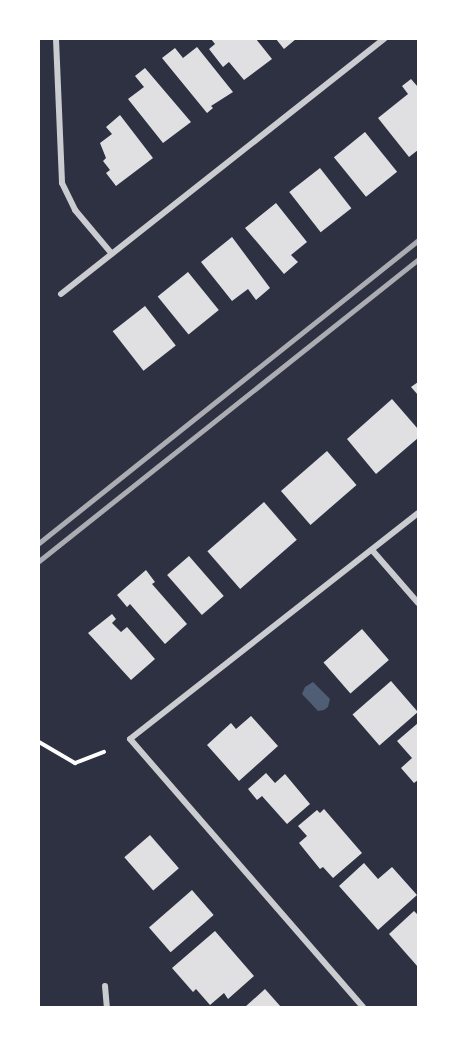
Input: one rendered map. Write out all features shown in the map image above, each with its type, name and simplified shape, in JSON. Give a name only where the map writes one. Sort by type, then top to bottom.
[{"type":"street","points":[[56,39],[62,183],[75,210],[112,254]]},
{"type":"street","points":[[61,294],[384,39]]},
{"type":"street","points":[[363,1007],[130,739],[418,513]]},
{"type":"street","points":[[372,550],[418,603]]},
{"type":"street","points":[[105,986],[107,1007]]},
{"type":"path","points":[[39,742],[75,763],[104,752]]},
{"type":"water","points":[[313,682],[330,699],[328,707],[324,710],[318,711],[302,694],[305,687]]},
{"type":"building","points":[[211,39],[256,39],[272,59],[244,80],[229,62],[223,67],[209,49],[215,44]]},
{"type":"building","points":[[276,39],[296,39],[284,49]]},
{"type":"building","points":[[197,47],[233,92],[211,106],[213,108],[207,113],[162,58],[175,48],[183,58]]},
{"type":"building","points":[[145,68],[191,122],[163,143],[128,99],[144,87],[135,76]]},
{"type":"building","points":[[411,79],[418,87],[418,150],[409,157],[378,118],[408,94],[402,86]]},
{"type":"building","points":[[120,115],[153,158],[116,186],[106,173],[110,170],[103,161],[106,158],[100,143],[112,134],[106,127]]},
{"type":"building","points":[[365,132],[397,172],[366,197],[334,157]]},
{"type":"building","points":[[320,168],[351,208],[321,232],[289,192]]},
{"type":"building","points":[[276,203],[307,242],[291,255],[298,262],[284,274],[245,228]]},
{"type":"building","points":[[232,237],[270,288],[256,300],[248,289],[232,301],[201,262]]},
{"type":"building","points":[[188,272],[219,310],[189,335],[158,297]]},
{"type":"building","points":[[145,306],[176,345],[143,371],[113,331]]},
{"type":"building","points":[[418,382],[418,395],[411,387]]},
{"type":"building","points":[[392,399],[418,429],[418,438],[376,474],[347,439]]},
{"type":"building","points":[[327,451],[357,485],[310,525],[281,491]]},
{"type":"building","points":[[264,502],[297,540],[240,589],[207,551]]},
{"type":"building","points":[[189,556],[224,596],[202,615],[167,575]]},
{"type":"building","points":[[146,570],[155,582],[152,584],[187,624],[165,644],[130,604],[127,607],[117,595]]},
{"type":"building","points":[[112,614],[116,619],[112,623],[121,632],[127,627],[155,659],[131,680],[88,633]]},
{"type":"building","points":[[362,629],[389,660],[350,693],[324,662]]},
{"type":"building","points":[[391,681],[418,712],[379,745],[353,714]]},
{"type":"building","points":[[251,716],[278,746],[239,781],[207,745],[231,723],[236,729]]},
{"type":"building","points":[[418,723],[418,780],[414,783],[401,768],[412,758],[397,741]]},
{"type":"building","points":[[266,773],[275,783],[285,774],[310,804],[287,824],[262,796],[257,800],[248,789]]},
{"type":"building","points":[[324,809],[362,853],[333,878],[323,867],[320,869],[299,843],[307,836],[298,826],[317,810],[320,813]]},
{"type":"building","points":[[150,835],[179,868],[153,891],[124,857]]},
{"type":"building","points":[[364,863],[378,879],[392,867],[417,895],[378,930],[339,886]]},
{"type":"building","points":[[192,890],[214,915],[171,952],[149,927]]},
{"type":"building","points":[[414,911],[418,915],[418,967],[389,934]]},
{"type":"building","points":[[215,931],[254,976],[228,999],[224,993],[210,1005],[196,989],[193,992],[172,968]]},
{"type":"building","points":[[265,989],[281,1007],[245,1007]]},
{"type":"railway","points":[[39,543],[418,240]]},
{"type":"railway","points":[[39,561],[418,260]]}]
